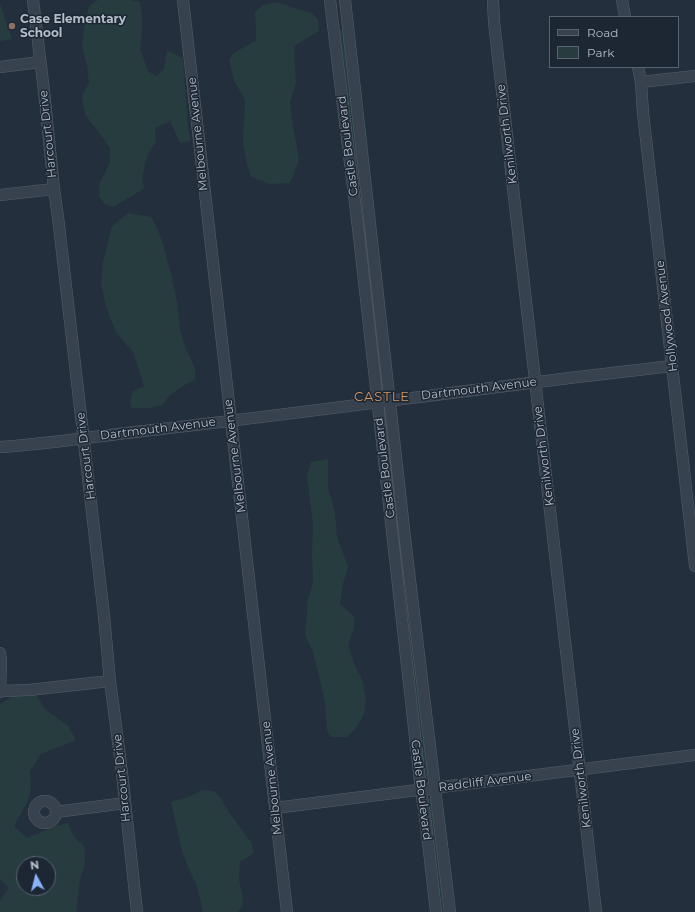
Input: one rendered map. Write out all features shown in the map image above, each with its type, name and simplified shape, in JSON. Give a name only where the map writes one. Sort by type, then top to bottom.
[{"type":"street","name":"Harcourt Drive","points":[[33,0],[84,438],[110,681],[138,912]]},
{"type":"street","name":"Melbourne Avenue","points":[[183,0],[287,912]]},
{"type":"street","name":"Castle Boulevard","points":[[330,0],[353,187],[436,912]]},
{"type":"street","name":"Castle Boulevard","points":[[345,0],[434,788],[450,912]]},
{"type":"street","name":"Kenilworth Drive","points":[[493,0],[494,22],[596,912]]},
{"type":"street","points":[[622,0],[626,16]]},
{"type":"street","points":[[333,21],[348,20]]},
{"type":"street","points":[[0,67],[40,62]]},
{"type":"street","name":"Hollywood Avenue","points":[[638,68],[695,566]]},
{"type":"street","points":[[641,82],[695,76]]},
{"type":"street","points":[[353,187],[366,186]]},
{"type":"street","points":[[0,195],[54,189]]},
{"type":"street","name":"Dartmouth Avenue","points":[[0,447],[27,445],[672,366]]},
{"type":"street","points":[[399,595],[412,593]]},
{"type":"street","points":[[0,653],[0,692],[110,681]]},
{"type":"street","name":"Radcliff Avenue","points":[[275,808],[695,755]]},
{"type":"street","points":[[56,812],[125,803]]},
{"type":"green space","points":[[98,0],[131,0],[140,2],[142,31],[140,49],[148,71],[156,76],[164,69],[167,50],[183,58],[188,127],[191,141],[180,143],[170,121],[155,128],[156,141],[147,156],[142,180],[145,188],[113,207],[105,204],[99,196],[100,183],[110,162],[110,148],[85,114],[82,96],[89,83],[87,65],[82,47],[85,22],[89,6]]},
{"type":"green space","points":[[277,2],[311,13],[318,19],[319,31],[294,46],[296,83],[290,102],[299,160],[290,183],[269,184],[251,177],[248,168],[243,143],[245,99],[234,81],[229,60],[234,53],[256,40],[255,12],[263,5]]},
{"type":"green space","points":[[0,4],[12,39],[0,41]]},
{"type":"green space","points":[[339,31],[343,31],[360,180],[357,180]]},
{"type":"green space","points":[[358,198],[362,198],[385,391],[380,392]]},
{"type":"green space","points":[[128,213],[152,217],[162,240],[177,302],[180,329],[186,349],[195,368],[195,379],[172,393],[163,405],[150,408],[132,408],[130,404],[132,392],[144,386],[134,354],[116,332],[106,307],[101,284],[103,262],[112,226]]},
{"type":"green space","points":[[384,411],[386,411],[406,585],[403,586]]},
{"type":"green space","points":[[328,459],[328,488],[335,513],[337,537],[348,566],[340,604],[354,616],[354,629],[348,645],[356,668],[362,679],[366,698],[364,714],[356,728],[347,737],[331,737],[327,730],[325,702],[313,652],[305,635],[308,600],[313,583],[313,523],[307,476],[311,462]]},
{"type":"green space","points":[[406,604],[408,605],[428,778],[424,779]]},
{"type":"green space","points":[[34,692],[45,709],[68,726],[76,740],[41,754],[30,771],[31,789],[27,803],[14,826],[27,838],[53,827],[68,823],[74,837],[84,846],[85,864],[80,879],[76,912],[0,912],[0,901],[9,888],[0,879],[0,704],[14,695]]},
{"type":"green space","points":[[203,790],[214,791],[251,842],[254,853],[240,862],[239,880],[243,906],[238,912],[203,912],[197,886],[182,851],[171,802],[188,797]]},
{"type":"green space","points":[[431,799],[445,912],[439,912],[426,801]]},
{"type":"place","name":"Case Elementary School","points":[[12,26]]},
{"type":"district","name":"CASTLE","points":[[382,397]]}]
